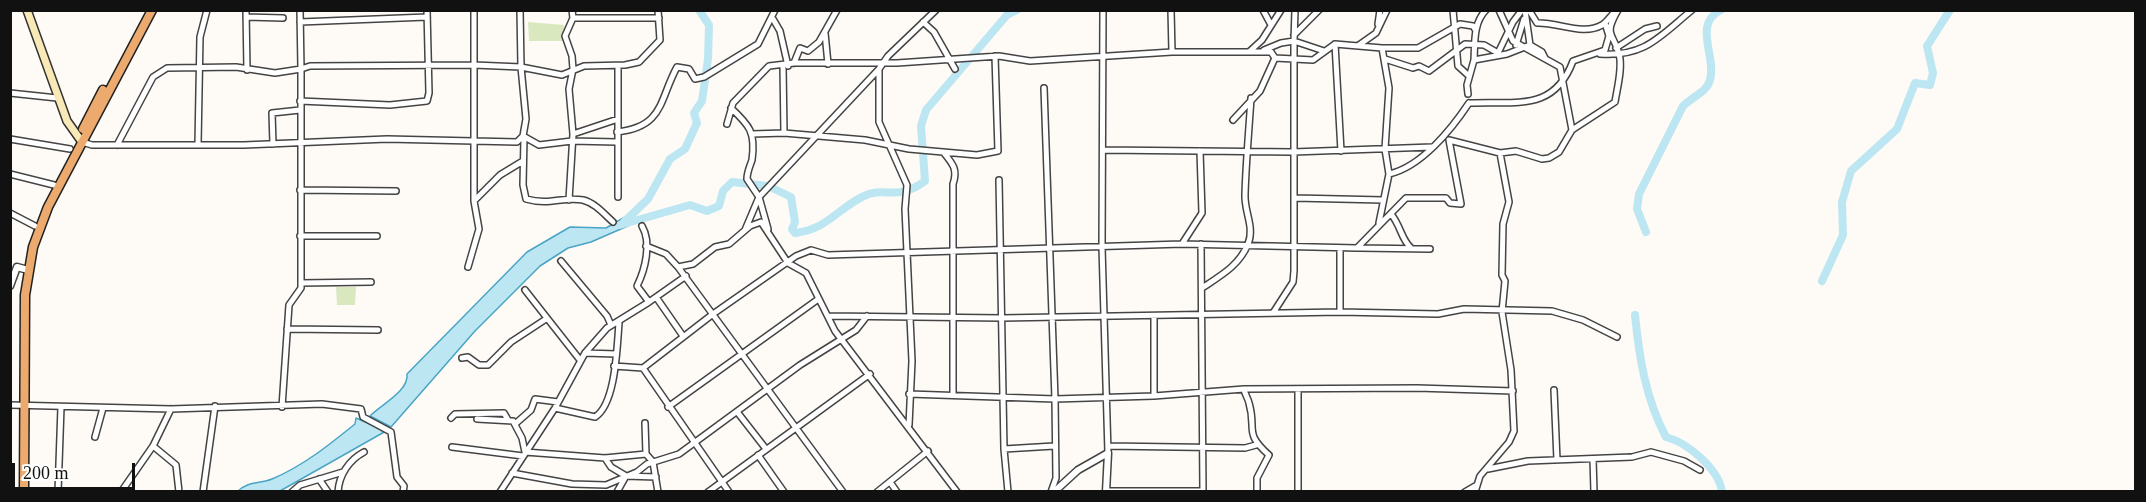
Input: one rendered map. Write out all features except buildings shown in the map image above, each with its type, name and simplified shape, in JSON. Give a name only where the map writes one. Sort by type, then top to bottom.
[{"type":"highway","points":[[20,267],[65,170],[147,10]]},
{"type":"highway","points":[[112,80],[152,10]]},
{"type":"highway","points":[[22,492],[18,405],[21,379],[20,267],[35,226],[54,185],[65,170]]},
{"type":"main road","points":[[27,10],[57,98],[71,131],[80,140]]},
{"type":"street","points":[[198,144],[202,67],[201,37],[207,10]]},
{"type":"street","points":[[282,407],[288,306],[301,283],[300,10]]},
{"type":"street","points":[[468,267],[479,229],[474,201],[474,10]]},
{"type":"street","points":[[520,10],[521,67],[526,119],[523,185],[526,199],[547,204],[584,200],[599,208],[614,222]]},
{"type":"street","points":[[569,200],[573,134],[569,89],[573,69],[572,56],[565,36],[573,18],[572,10]]},
{"type":"street","points":[[617,132],[639,127],[652,118],[662,106],[677,68],[689,69],[695,79],[704,77],[758,44],[773,19],[775,10]]},
{"type":"street","points":[[788,65],[800,48],[808,51],[825,33],[837,10]]},
{"type":"street","points":[[923,10],[925,21],[951,59],[955,69]]},
{"type":"street","points":[[744,232],[759,196],[936,10]]},
{"type":"street","points":[[1103,10],[1102,247],[1108,450],[1106,491],[1203,491],[1201,244]]},
{"type":"street","points":[[1171,10],[1172,52]]},
{"type":"street","points":[[1263,10],[1270,23]]},
{"type":"street","points":[[1248,52],[1262,40],[1270,23],[1281,10]]},
{"type":"street","points":[[1273,313],[1293,282],[1295,10]]},
{"type":"street","points":[[727,123],[733,103],[761,77],[766,68],[828,63],[881,66],[994,56],[1030,61],[1172,52],[1248,52],[1263,50],[1294,38],[1319,10]]},
{"type":"street","points":[[1359,45],[1376,33],[1380,10]]},
{"type":"street","points":[[1378,26],[1387,10]]},
{"type":"street","points":[[1453,10],[1457,40],[1455,54],[1458,66],[1469,76]]},
{"type":"street","points":[[1468,94],[1469,76],[1474,60],[1475,29],[1479,16],[1486,10]]},
{"type":"street","points":[[1499,10],[1508,32],[1517,44],[1528,46],[1546,60],[1560,67],[1572,130]]},
{"type":"street","points":[[1385,59],[1413,68],[1419,66],[1429,71],[1444,58],[1455,54],[1465,44],[1475,43],[1498,53],[1508,32],[1525,10]]},
{"type":"street","points":[[1514,52],[1525,10]]},
{"type":"street","points":[[1525,10],[1537,23],[1549,22],[1583,29],[1594,29],[1605,23],[1618,10]]},
{"type":"street","points":[[1600,54],[1605,50],[1612,21],[1618,10]]},
{"type":"street","points":[[1389,174],[1404,170],[1432,147],[1452,129],[1470,103],[1537,101],[1563,84],[1573,61],[1583,56],[1620,55],[1639,51],[1692,10]]},
{"type":"street","points":[[117,145],[153,77],[167,68],[236,66],[247,70],[274,73],[310,66],[474,65],[521,67],[562,75],[573,69],[601,64],[618,66],[639,62],[654,48],[661,35],[659,13],[573,18]]},
{"type":"street","points":[[247,70],[246,14],[283,18]]},
{"type":"street","points":[[300,22],[427,14],[429,93],[427,101],[422,103],[342,105],[300,101]]},
{"type":"street","points":[[1524,18],[1528,46]]},
{"type":"street","points":[[773,19],[780,31],[788,65],[784,133]]},
{"type":"street","points":[[1357,248],[1367,241],[1379,225],[1406,198],[1440,197],[1446,198],[1450,203],[1461,204],[1449,140],[1500,153],[1516,151],[1542,159],[1549,158],[1559,152],[1572,130],[1615,102],[1620,55],[1609,36],[1605,23]]},
{"type":"street","points":[[1275,58],[1312,60],[1335,45],[1418,48],[1461,24],[1473,26],[1475,29]]},
{"type":"street","points":[[1616,48],[1645,28],[1658,26]]},
{"type":"street","points":[[825,33],[828,63]]},
{"type":"street","points":[[1294,38],[1324,51]]},
{"type":"street","points":[[1335,45],[1341,151]]},
{"type":"street","points":[[1474,60],[1514,52],[1528,46]]},
{"type":"street","points":[[1379,225],[1389,174],[1385,149],[1389,88],[1382,48]]},
{"type":"street","points":[[1263,50],[1271,52],[1275,58]]},
{"type":"street","points":[[752,134],[784,133],[865,140],[889,146],[944,153],[976,155],[998,151],[994,56]]},
{"type":"street","points":[[1233,120],[1251,98],[1260,92],[1275,58]]},
{"type":"street","points":[[618,66],[616,142],[618,197]]},
{"type":"street","points":[[881,66],[879,122],[907,185],[907,252],[912,361],[909,427]]},
{"type":"street","points":[[1044,88],[1055,399],[1056,478],[1052,492]]},
{"type":"street","points":[[10,93],[57,98]]},
{"type":"street","points":[[1202,288],[1227,272],[1247,245],[1251,234],[1245,197],[1248,113],[1251,98]]},
{"type":"street","points":[[731,108],[748,123],[752,134],[752,157],[747,179],[759,196],[772,239]]},
{"type":"street","points":[[273,144],[272,113],[300,110]]},
{"type":"street","points":[[573,134],[618,119]]},
{"type":"street","points":[[80,140],[92,145],[273,144],[387,139],[517,142],[524,137]]},
{"type":"street","points":[[524,137],[539,145],[572,141],[616,142]]},
{"type":"street","points":[[10,139],[70,149]]},
{"type":"street","points":[[1103,150],[1293,152],[1432,147]]},
{"type":"street","points":[[1182,244],[1202,213],[1200,151]]},
{"type":"street","points":[[944,153],[954,165],[956,176],[953,184],[953,394]]},
{"type":"street","points":[[1475,492],[1480,476],[1513,436],[1513,391],[1502,312],[1505,281],[1502,275],[1503,224],[1509,202],[1500,153]]},
{"type":"street","points":[[474,201],[500,174],[523,161]]},
{"type":"street","points":[[10,174],[54,185]]},
{"type":"street","points":[[999,180],[1004,449],[1007,488],[1013,492]]},
{"type":"street","points":[[300,190],[396,191]]},
{"type":"street","points":[[1295,198],[1383,200]]},
{"type":"street","points":[[10,213],[35,226]]},
{"type":"street","points":[[1391,213],[1401,226],[1404,242],[1411,248]]},
{"type":"street","points":[[678,267],[693,264],[715,247],[729,244],[761,222],[788,263],[806,273],[817,300],[835,331],[843,338],[957,492]]},
{"type":"street","points":[[642,226],[646,246],[643,273],[637,286],[649,302]]},
{"type":"street","points":[[300,236],[377,236]]},
{"type":"street","points":[[615,366],[643,368],[713,314],[796,256],[812,250],[828,255],[1182,244],[1340,249],[1430,249]]},
{"type":"street","points":[[646,246],[666,254],[686,276],[843,492]]},
{"type":"street","points":[[1340,249],[1340,312]]},
{"type":"street","points":[[561,261],[607,316],[611,325]]},
{"type":"street","points":[[11,285],[20,267]]},
{"type":"street","points":[[500,492],[556,405],[585,353],[611,325],[619,322],[686,276]]},
{"type":"street","points":[[301,283],[371,282]]},
{"type":"street","points":[[525,290],[580,360]]},
{"type":"street","points":[[656,297],[683,336]]},
{"type":"street","points":[[668,407],[817,300]]},
{"type":"street","points":[[828,316],[1002,318],[1104,314],[1154,316],[1340,312],[1438,314],[1464,309],[1502,312],[1552,311],[1583,320],[1617,338]]},
{"type":"street","points":[[512,473],[591,485],[606,485],[653,462],[679,454],[738,413],[800,365],[856,330],[867,316]]},
{"type":"street","points":[[1154,316],[1154,396]]},
{"type":"street","points":[[462,358],[468,357],[479,365],[488,364],[511,342],[546,319]]},
{"type":"street","points":[[515,424],[531,410],[536,399],[592,417],[599,414],[609,395],[615,366],[619,322]]},
{"type":"street","points":[[287,329],[378,330]]},
{"type":"street","points":[[585,353],[616,354]]},
{"type":"street","points":[[643,368],[694,445],[729,492]]},
{"type":"street","points":[[708,492],[870,374]]},
{"type":"street","points":[[909,394],[1055,399],[1154,396],[1244,389],[1417,387],[1513,391]]},
{"type":"street","points":[[1244,389],[1250,406],[1252,431],[1256,445],[1269,455],[1257,478],[1257,492]]},
{"type":"street","points":[[1298,390],[1298,492]]},
{"type":"street","points":[[1554,390],[1557,460]]},
{"type":"street","points":[[18,405],[171,409],[322,404],[361,409],[363,417],[391,432],[397,477],[404,489],[411,492]]},
{"type":"street","points":[[203,492],[215,406]]},
{"type":"street","points":[[58,492],[60,407]]},
{"type":"street","points":[[95,437],[103,408]]},
{"type":"street","points":[[122,492],[153,446],[171,409]]},
{"type":"street","points":[[451,418],[455,414],[483,411],[504,412],[508,420]]},
{"type":"street","points":[[738,413],[766,449]]},
{"type":"street","points":[[477,419],[508,420],[515,424],[522,438],[524,454]]},
{"type":"street","points":[[645,423],[646,454],[653,462],[658,492]]},
{"type":"street","points":[[1052,492],[1078,470],[1108,450],[1203,446],[1245,448],[1256,445]]},
{"type":"street","points":[[153,446],[176,465],[179,492]]},
{"type":"street","points":[[1004,449],[1054,446]]},
{"type":"street","points":[[452,447],[524,454],[605,458],[623,454],[646,454]]},
{"type":"street","points":[[877,492],[928,451]]},
{"type":"street","points":[[338,492],[343,472],[355,456],[364,452]]},
{"type":"street","points":[[1488,469],[1528,461],[1593,459],[1660,452],[1700,470]]},
{"type":"street","points":[[758,455],[784,492]]},
{"type":"street","points":[[605,458],[611,467],[626,476],[656,477]]},
{"type":"street","points":[[1593,459],[1594,492]]},
{"type":"street","points":[[292,492],[300,485],[343,472]]},
{"type":"street","points":[[617,492],[626,476]]},
{"type":"street","points":[[319,479],[328,492]]},
{"type":"street","points":[[890,482],[897,492]]},
{"type":"street","points":[[1465,492],[1477,485]]},
{"type":"green space","points":[[528,22],[564,25],[565,41],[529,41]]},
{"type":"green space","points":[[336,287],[356,287],[355,305],[337,305]]},
{"type":"water","points":[[625,217],[630,225],[591,242],[568,248],[540,266],[475,331],[391,427],[370,416],[399,392],[404,386],[407,374],[527,252],[570,227],[606,228]]},
{"type":"water","points":[[356,418],[386,431],[280,491],[237,492],[249,484],[267,481],[283,474],[305,461],[355,424]]},
{"type":"waterway","points":[[624,222],[648,199],[670,159],[685,149],[697,123],[694,113],[702,101],[708,59],[709,25],[699,10]]},
{"type":"waterway","points":[[620,225],[690,205],[707,211],[719,206],[723,191],[732,182],[768,186],[791,197],[795,222],[792,229],[795,233],[824,223],[864,196],[878,192],[907,191],[915,187],[925,181],[921,126],[926,110],[1007,15],[1017,10]]},
{"type":"waterway","points":[[1646,232],[1637,209],[1639,194],[1683,106],[1703,91],[1710,80],[1708,24],[1712,16],[1721,10]]},
{"type":"waterway","points":[[1822,281],[1843,235],[1842,202],[1851,171],[1897,129],[1915,83],[1930,85],[1933,73],[1927,46],[1950,10]]},
{"type":"waterway","points":[[1635,315],[1644,378],[1659,423],[1666,437],[1693,451],[1709,466],[1720,483],[1722,492]]}]
